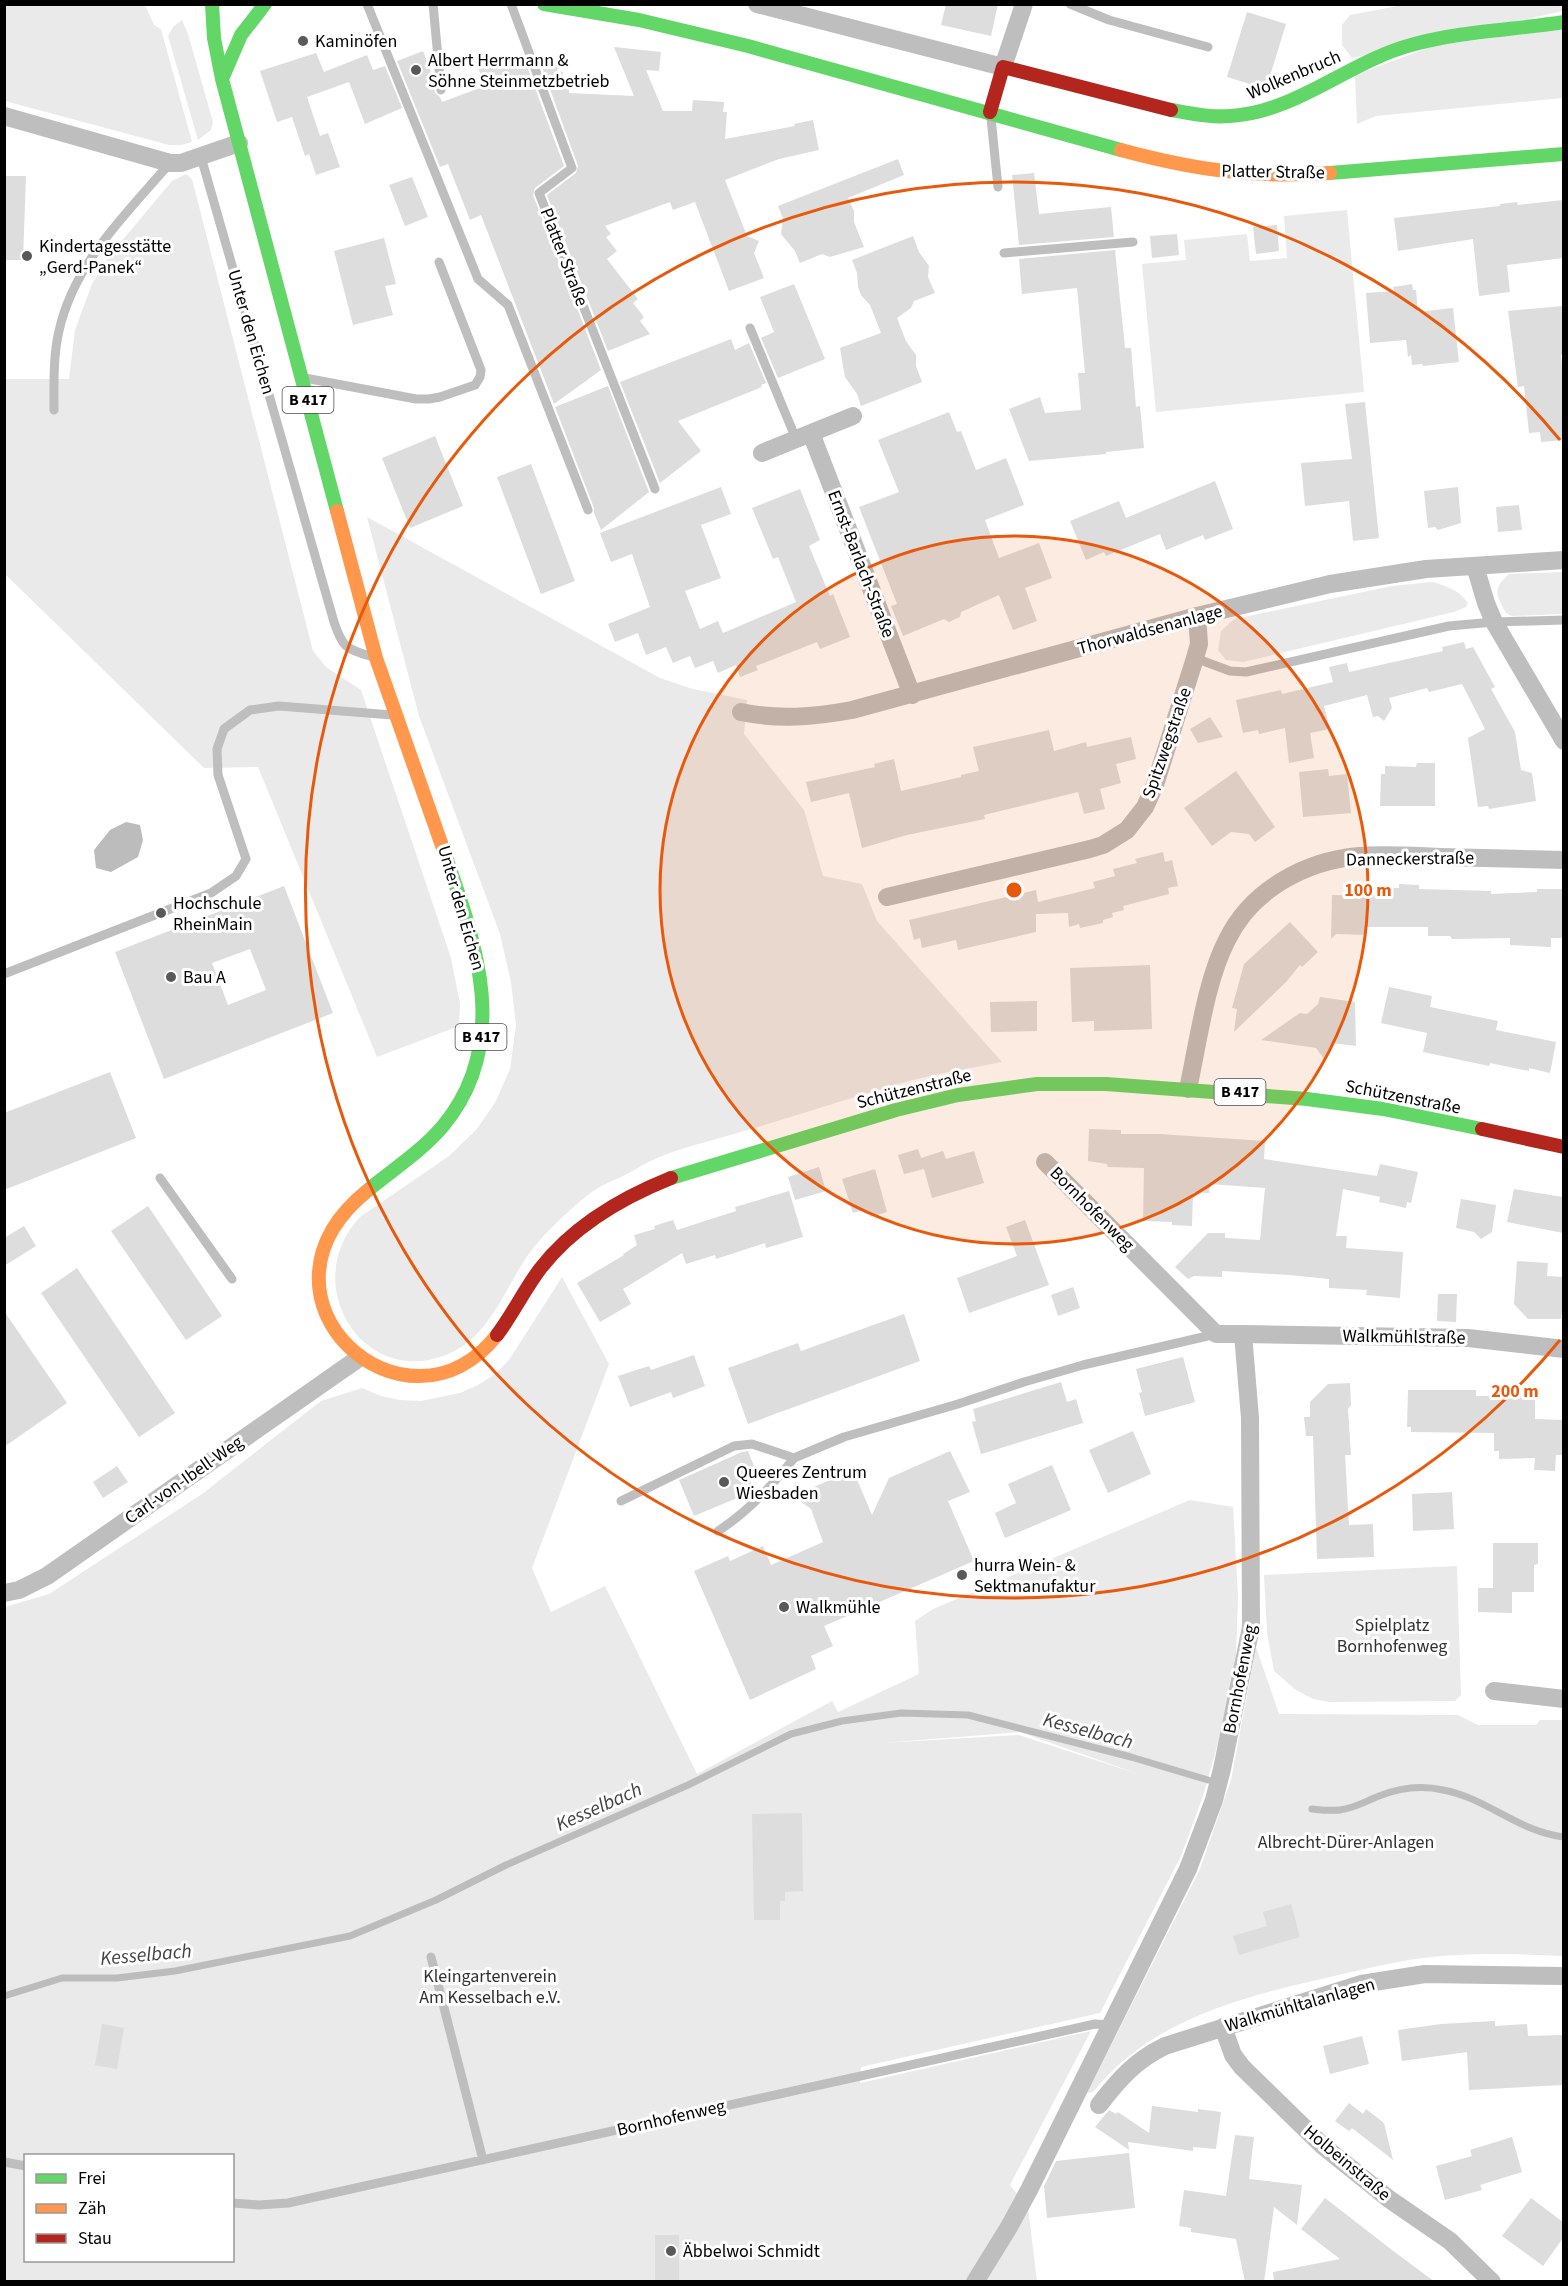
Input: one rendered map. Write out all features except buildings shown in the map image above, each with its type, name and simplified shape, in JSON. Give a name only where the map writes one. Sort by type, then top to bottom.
[{"type":"main road","name":"Unter den Eichen","points":[[212,4],[214,38],[222,79],[376,658],[410,750],[471,933],[484,1002],[483,1029],[471,1079],[464,1096],[447,1121],[419,1149],[348,1206],[329,1231],[323,1245],[318,1276],[323,1308],[337,1335],[359,1358]]},
{"type":"main road","points":[[222,79],[241,35],[265,4]]},
{"type":"main road","name":"Platter Straße","points":[[553,5],[641,12],[1186,167],[1256,176],[1309,175],[1563,153]]},
{"type":"main road","name":"Wolkenbruch","points":[[1003,67],[1159,109],[1233,117],[1255,113],[1280,104],[1374,58],[1404,47],[1464,35],[1563,22]]},
{"type":"main road","points":[[990,112],[1003,67]]},
{"type":"main road","name":"Schützenstraße","points":[[359,1358],[388,1372],[420,1376],[451,1370],[466,1363],[491,1344],[540,1269],[566,1241],[615,1202],[665,1180],[850,1123],[987,1090],[1058,1082],[1261,1093],[1361,1106],[1563,1147]]},
{"type":"street","points":[[757,4],[1003,67],[1024,4]]},
{"type":"street","points":[[4,116],[170,163],[181,163],[201,157],[239,142]]},
{"type":"street","points":[[762,453],[853,416]]},
{"type":"street","name":"Ernst-Barlach-Straße","points":[[803,436],[912,695]]},
{"type":"street","name":"Thorwaldsenanlage","points":[[741,712],[768,717],[815,717],[912,695],[1197,616],[1362,578],[1426,569],[1563,560]]},
{"type":"street","points":[[1475,566],[1494,621],[1563,741]]},
{"type":"street","name":"Spitzwegstraße","points":[[887,897],[1090,849],[1103,845],[1127,830],[1145,807],[1155,785],[1196,658],[1199,644],[1197,616]]},
{"type":"street","name":"Danneckerstraße","points":[[1188,1089],[1214,972],[1222,950],[1235,925],[1252,902],[1278,882],[1315,865],[1359,856],[1563,860]]},
{"type":"street","name":"Bornhofenweg","points":[[1045,1162],[1216,1334]]},
{"type":"street","points":[[1216,1334],[1243,1334]]},
{"type":"street","name":"Bornhofenweg","points":[[975,2282],[1009,2228],[1029,2190],[1109,2025],[1146,1956],[1188,1869],[1214,1800],[1251,1628],[1250,1418],[1243,1334]]},
{"type":"street","name":"Walkmühlstraße","points":[[1243,1334],[1468,1338],[1563,1349]]},
{"type":"street","name":"Carl-von-Ibell-Weg","points":[[4,1593],[19,1590],[47,1576],[359,1358]]},
{"type":"street","points":[[1494,1691],[1563,1699]]},
{"type":"street","name":"Walkmühltalanlagen","points":[[1099,2105],[1137,2062],[1166,2046],[1361,1984],[1425,1974],[1563,1976]]},
{"type":"street","name":"Holbeinstraße","points":[[1223,2027],[1233,2055],[1242,2067],[1323,2146],[1389,2199],[1450,2241],[1492,2282]]},
{"type":"lane","points":[[367,4],[478,279],[508,305],[588,510]]},
{"type":"lane","points":[[433,4],[441,90]]},
{"type":"lane","name":"Platter Straße","points":[[511,4],[572,168],[539,193],[655,489]]},
{"type":"lane","points":[[1070,4],[1109,20],[1208,47]]},
{"type":"lane","points":[[990,112],[998,187]]},
{"type":"lane","name":"Unter den Eichen","points":[[201,157],[339,637],[343,645],[351,651],[376,658]]},
{"type":"lane","points":[[54,410],[58,333],[75,284],[109,234],[170,163]]},
{"type":"lane","points":[[1004,253],[1133,242]]},
{"type":"lane","points":[[302,378],[416,399],[440,397],[475,385],[481,370],[439,262]]},
{"type":"lane","points":[[750,328],[803,436]]},
{"type":"lane","points":[[1196,658],[1230,671],[1246,672],[1449,626],[1494,621],[1563,620]]},
{"type":"lane","points":[[4,974],[212,893],[236,876],[246,859],[218,775],[217,749],[224,729],[239,716],[250,710],[279,706],[396,715]]},
{"type":"lane","points":[[160,1178],[232,1279]]},
{"type":"lane","points":[[718,1531],[737,1519],[775,1482],[794,1458],[844,1437],[950,1407],[1083,1365],[1216,1334]]},
{"type":"lane","points":[[621,1501],[734,1446],[752,1444],[794,1458]]},
{"type":"lane","points":[[431,1958],[483,2160]]},
{"type":"lane","name":"Bornhofenweg","points":[[234,2203],[259,2205],[288,2203],[1095,2024],[1109,2025]]},
{"type":"lane","points":[[4,2162],[24,2166]]},
{"type":"green space","points":[[137,4],[146,7],[154,25],[161,29],[192,142],[169,145],[5,101],[5,5]]},
{"type":"green space","points":[[1403,5],[1563,5],[1563,11],[1352,58],[1342,45],[1342,25],[1350,15]]},
{"type":"green space","points":[[182,20],[213,122],[211,130],[198,140],[168,36],[173,27]]},
{"type":"green space","points":[[1563,29],[1563,98],[1376,116],[1357,124],[1355,75],[1436,45]]},
{"type":"green space","points":[[186,174],[192,179],[313,651],[326,667],[361,690],[451,958],[460,1004],[459,1026],[377,1057],[258,767],[204,768],[5,574],[4,379],[69,379],[75,330],[92,284],[110,255],[172,181]]},
{"type":"green space","points":[[1347,210],[1364,392],[1156,412],[1142,264],[1186,260],[1184,240],[1247,234],[1250,261],[1287,258],[1284,216]]},
{"type":"green space","points":[[367,517],[660,678],[693,689],[747,700],[744,734],[804,810],[823,876],[862,884],[877,921],[1002,1062],[909,1081],[691,1146],[648,1162],[593,1191],[542,1238],[528,1255],[494,1312],[474,1337],[446,1355],[416,1361],[388,1357],[366,1343],[348,1323],[338,1298],[335,1271],[342,1243],[360,1217],[449,1156],[476,1130],[495,1103],[510,1069],[516,1025],[511,982],[500,934],[419,716]]},
{"type":"green space","points":[[1563,572],[1563,614],[1512,616],[1506,613],[1497,592],[1500,584],[1509,574]]},
{"type":"green space","points":[[1432,582],[1457,592],[1468,603],[1466,607],[1454,612],[1243,662],[1226,660],[1218,650],[1221,631],[1234,619],[1392,586]]},
{"type":"green space","name":"Kleingartenverein Am Kesselbach e.V.","points":[[562,1277],[609,1364],[532,1568],[551,1612],[605,1586],[697,1774],[832,1701],[838,1712],[919,1674],[915,1621],[933,1609],[1190,1500],[1233,1507],[1238,1596],[1235,1683],[1203,1796],[1181,1856],[1100,2013],[861,2067],[860,2083],[1091,2031],[1010,2185],[1028,2208],[1037,2281],[5,2282],[5,1607],[49,1594],[202,1494],[321,1401],[362,1388],[381,1396],[421,1401],[460,1393],[495,1374],[509,1360]],"holes":[[[1020,1732],[1141,1775],[1019,1735],[882,1743]]]},
{"type":"green space","name":"Spielplatz Bornhofenweg","points":[[1457,1566],[1461,1695],[1455,1701],[1330,1702],[1313,1699],[1296,1690],[1274,1671],[1267,1632],[1264,1575]]},
{"type":"green space","name":"Albrecht-Dürer-Anlagen","points":[[1256,1647],[1279,1714],[1458,1715],[1478,1725],[1536,1725],[1540,1720],[1563,1720],[1563,1956],[1487,1954],[1427,1957],[1373,1967],[1268,1992],[1203,2014],[1172,2028],[1143,2045],[1093,2092],[1087,2093],[1200,1869],[1231,1780]]},
{"type":"shaded area","points":[[126,822],[140,825],[143,840],[138,857],[111,872],[96,868],[94,850],[110,830]]},
{"type":"waterway","name":"Kesselbach","points":[[4,1996],[62,1978],[117,1978],[175,1971],[350,1936],[436,1900],[506,1865],[688,1785],[791,1734],[842,1721],[901,1713],[968,1715],[1131,1757],[1208,1780]]},
{"type":"waterway","name":"Kesselbach","points":[[1312,1809],[1340,1810],[1394,1791],[1435,1788],[1474,1800],[1532,1829],[1564,1837]]},
{"type":"traffic: fast","points":[[212,4],[214,38],[222,79],[337,511]]},
{"type":"traffic: fast","points":[[222,79],[241,35],[265,4]]},
{"type":"traffic: fast","points":[[544,4],[639,20],[748,46],[1121,150]]},
{"type":"traffic: fast","points":[[1171,110],[1215,116],[1254,112],[1278,106],[1366,63],[1411,45],[1468,34],[1564,22]]},
{"type":"traffic: fast","points":[[1330,173],[1564,154]]},
{"type":"traffic: fast","points":[[367,1191],[416,1152],[443,1126],[464,1095],[477,1062],[482,1028],[482,994],[477,960],[446,857]]},
{"type":"traffic: fast","points":[[671,1178],[896,1110],[958,1095],[1037,1084],[1106,1084],[1307,1099],[1383,1109],[1482,1129]]},
{"type":"traffic: slow","points":[[1121,150],[1174,163],[1224,171],[1275,174],[1330,173]]},
{"type":"traffic: slow","points":[[337,511],[376,658],[446,857]]},
{"type":"traffic: slow","points":[[367,1191],[331,1233],[319,1275],[326,1314],[348,1346],[381,1368],[420,1376],[460,1366],[497,1335]]},
{"type":"traffic: jam","points":[[990,112],[1003,67],[1171,110]]},
{"type":"traffic: jam","points":[[1482,1129],[1564,1147]]},
{"type":"traffic: jam","points":[[497,1335],[540,1269],[567,1239],[616,1204],[671,1178]]},
{"type":"place","name":"Kaminöfen","points":[[303,41]]},
{"type":"place","name":"Albert Herrmann & Söhne Steinmetzbetrieb","points":[[416,70]]},
{"type":"place","name":"Kindertagesstätte „Gerd-Panek“","points":[[27,256]]},
{"type":"place","name":"Hochschule RheinMain","points":[[161,913]]},
{"type":"place","name":"Bau A","points":[[171,977]]},
{"type":"place","name":"Queeres Zentrum Wiesbaden","points":[[724,1482]]},
{"type":"place","name":"hurra Wein- & Sektmanufaktur","points":[[962,1575]]},
{"type":"place","name":"Walkmühle","points":[[784,1607]]},
{"type":"place","name":"Äbbelwoi Schmidt","points":[[671,2251]]}]
